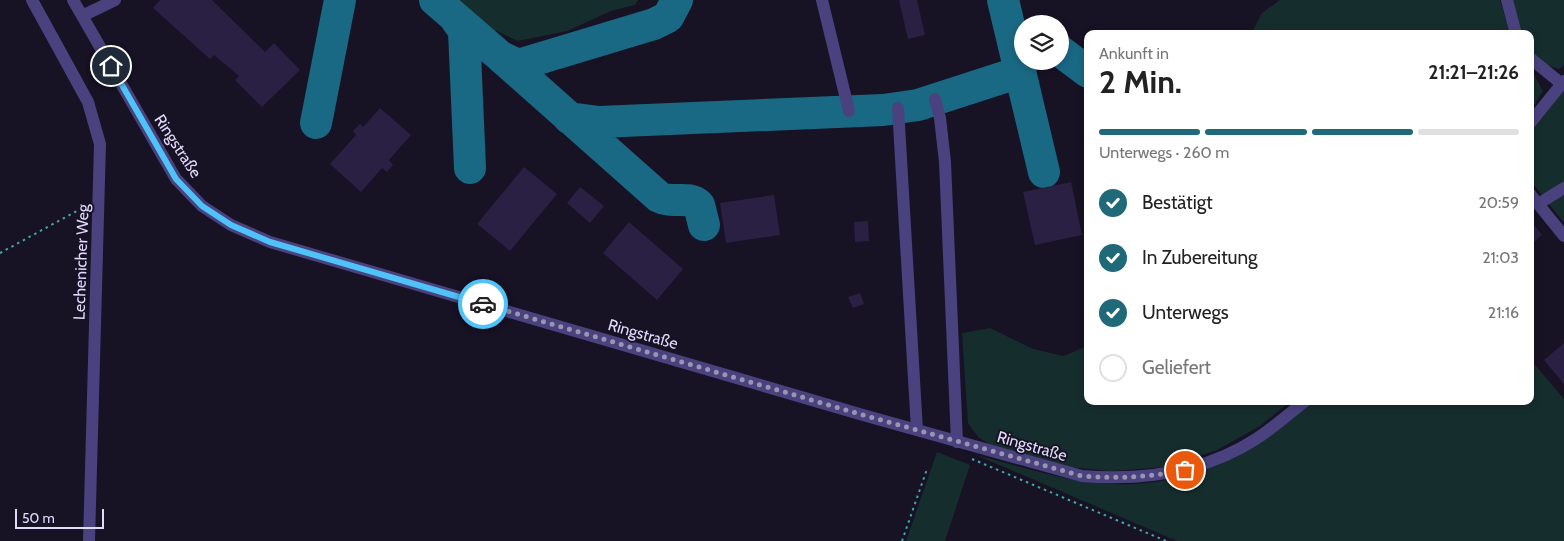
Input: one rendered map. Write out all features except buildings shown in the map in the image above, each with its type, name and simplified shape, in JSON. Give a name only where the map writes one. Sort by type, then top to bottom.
[{"type":"street","name":"Lechenicher Weg","points":[[32,0],[88,102],[100,144],[89,541]]},
{"type":"street","name":"Ringstraße","points":[[73,0],[176,179],[202,206],[231,225],[270,242],[957,442],[1082,476],[1118,479],[1152,476],[1185,470],[1224,457],[1256,439],[1300,405]]},
{"type":"street","points":[[82,16],[115,0]]},
{"type":"street","points":[[822,0],[849,111]]},
{"type":"street","points":[[1507,0],[1515,30]]},
{"type":"street","points":[[1534,63],[1563,82],[1534,118]]},
{"type":"street","points":[[935,100],[940,118],[945,162],[957,442]]},
{"type":"street","points":[[898,108],[917,430]]},
{"type":"street","points":[[1564,188],[1534,199],[1564,236]]},
{"type":"path","points":[[0,252],[99,199]]},
{"type":"path","points":[[967,457],[1166,541]]},
{"type":"path","points":[[902,541],[927,469]]},
{"type":"green space","points":[[453,0],[638,0],[635,5],[611,11],[567,31],[518,41],[483,25]]},
{"type":"green space","points":[[1280,0],[1500,0],[1509,30],[1253,30],[1262,13]]},
{"type":"green space","points":[[1512,0],[1564,0],[1564,65],[1559,69],[1542,64],[1534,55],[1534,30],[1519,30]]},
{"type":"green space","points":[[1534,74],[1543,91],[1534,106]]},
{"type":"green space","points":[[1564,90],[1564,223],[1534,185],[1534,127]]},
{"type":"green space","points":[[990,328],[1033,349],[1064,356],[1084,347],[1084,405],[1286,405],[1260,426],[1217,450],[1167,467],[1111,471],[1068,467],[992,446],[978,437],[968,423],[962,333]]},
{"type":"green space","points":[[1534,364],[1564,399],[1564,541],[1177,541],[976,455],[1083,481],[1129,484],[1159,481],[1187,475],[1241,454],[1266,439],[1308,405],[1534,405]]},
{"type":"green space","points":[[937,452],[970,465],[945,541],[906,541]]},
{"type":"taxiway","points":[[316,123],[340,0]]},
{"type":"taxiway","points":[[435,0],[501,57],[518,65],[654,24],[668,17],[677,0]]},
{"type":"taxiway","points":[[1003,0],[1044,172]]},
{"type":"taxiway","points":[[455,18],[464,31],[470,168]]},
{"type":"taxiway","points":[[501,57],[659,197],[669,200],[685,200],[699,205],[704,225]]},
{"type":"taxiway","points":[[1069,58],[1084,69]]},
{"type":"taxiway","points":[[569,118],[599,122],[883,110],[918,105],[1020,72]]},
{"type":"way so far","points":[[483,304],[863,415],[1082,476],[1118,479],[1152,476],[1185,470]]},
{"type":"route","points":[[111,66],[176,179],[202,206],[231,225],[270,242],[483,304]]}]
